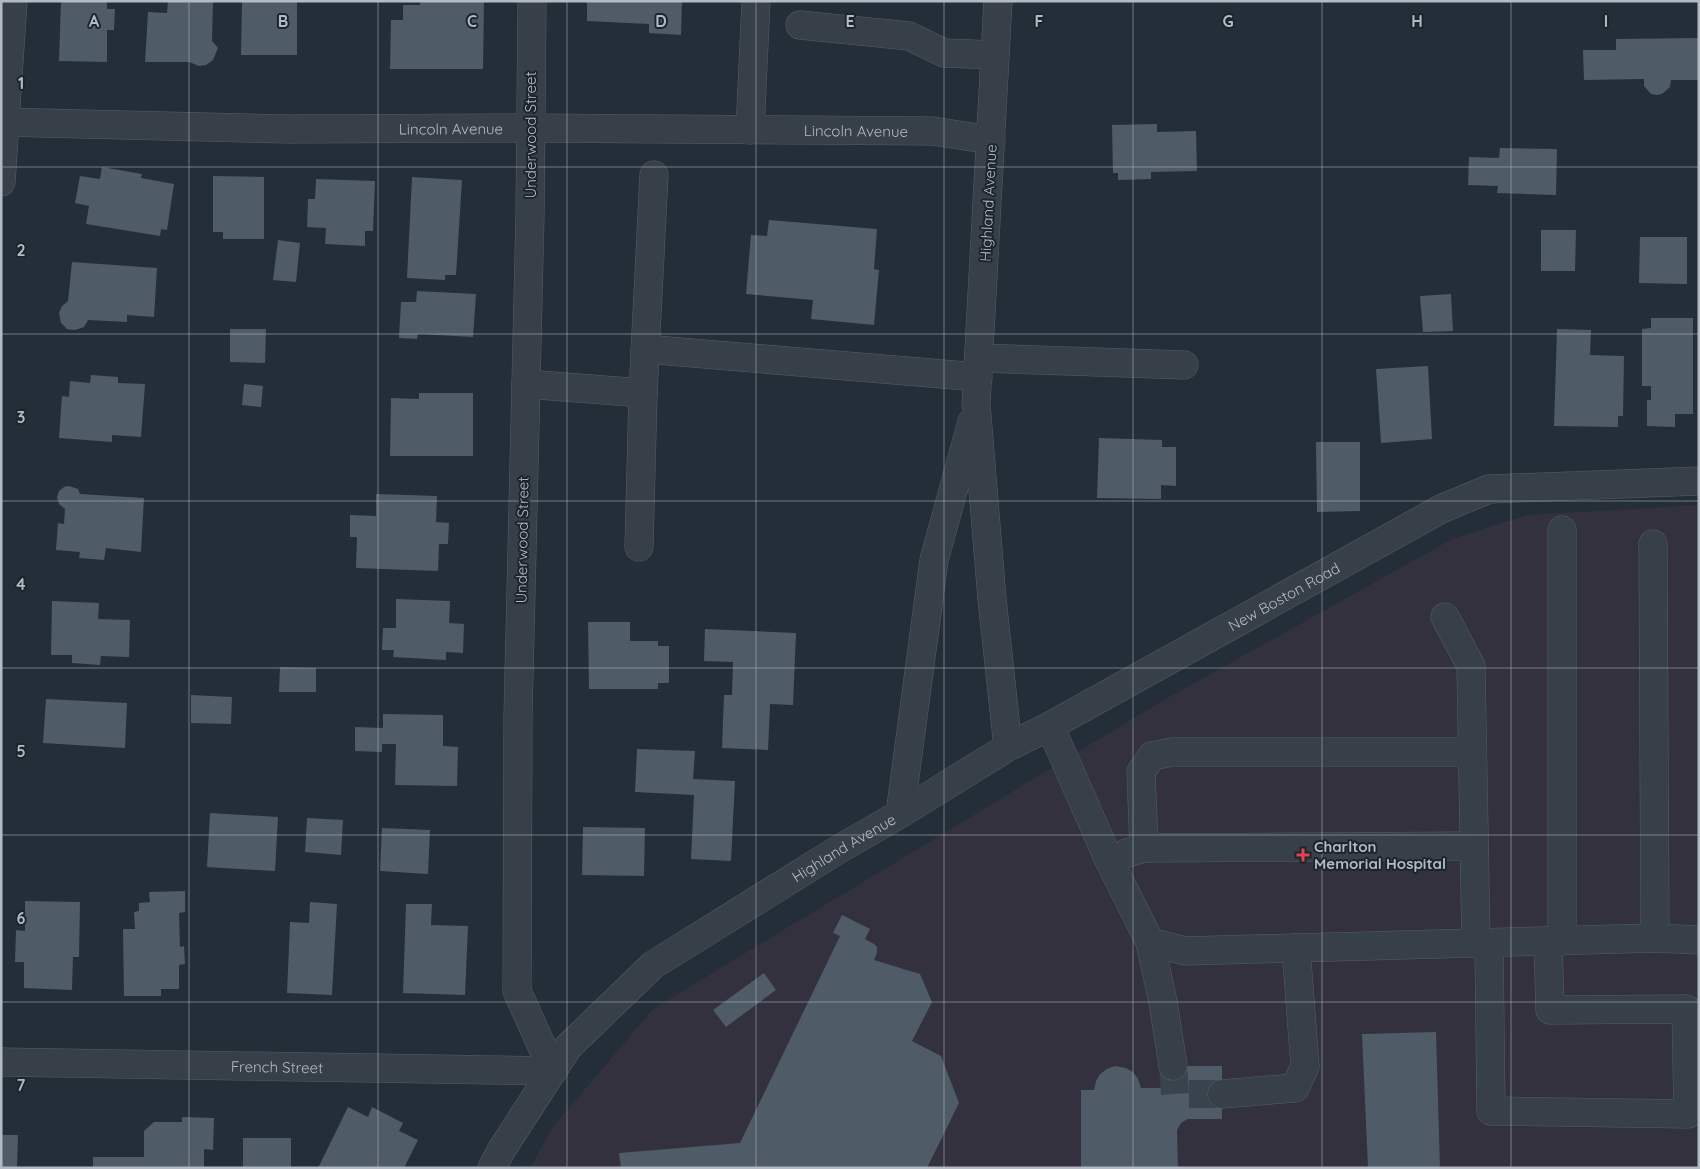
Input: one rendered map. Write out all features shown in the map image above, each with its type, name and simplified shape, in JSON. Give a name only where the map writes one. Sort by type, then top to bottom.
[{"type":"street","points":[[1,182],[3,122],[13,1]]},
{"type":"street","name":"Underwood Street","points":[[532,1],[530,225],[518,717],[517,991],[553,1071]]},
{"type":"street","points":[[750,130],[756,1]]},
{"type":"street","name":"Highland Avenue","points":[[998,1],[978,380],[992,600],[1008,747]]},
{"type":"street","points":[[800,24],[909,36],[944,53],[995,55]]},
{"type":"street","name":"Lincoln Avenue","points":[[3,122],[289,128],[933,131],[991,140]]},
{"type":"street","points":[[639,547],[643,393],[654,175]]},
{"type":"street","points":[[645,349],[978,380],[1184,366]]},
{"type":"street","name":"Highland Avenue","points":[[492,1168],[502,1149],[568,1048],[654,965],[841,848],[900,814],[934,560],[978,380]]},
{"type":"street","points":[[526,384],[643,393]]},
{"type":"street","name":"New Boston Road","points":[[900,814],[1008,747],[1050,726],[1441,509],[1489,489],[1699,481]]},
{"type":"street","points":[[1445,617],[1471,666],[1474,846],[1482,944],[1491,1111],[1688,1114],[1686,1009],[1550,1010],[1555,941],[1562,530]]},
{"type":"street","points":[[1653,544],[1655,938]]},
{"type":"street","points":[[1050,726],[1108,858],[1150,942],[1163,1002],[1173,1066]]},
{"type":"street","points":[[1144,848],[1141,772],[1152,756],[1172,752],[1472,752]]},
{"type":"street","points":[[1108,858],[1144,848],[1474,846]]},
{"type":"street","points":[[1150,942],[1185,951],[1655,938],[1699,940]]},
{"type":"street","points":[[1222,1094],[1295,1088],[1305,1066],[1296,948]]},
{"type":"street","name":"French Street","points":[[1,1062],[553,1071]]},
{"type":"shaded area","name":"Charlton Memorial Hospital","points":[[1699,505],[1699,1168],[530,1168],[552,1128],[653,1009],[1162,701],[1452,539],[1527,515]]},
{"type":"building","points":[[61,1],[107,1],[107,9],[115,9],[114,30],[107,30],[107,62],[59,61]]},
{"type":"building","points":[[168,1],[213,1],[212,41],[218,48],[213,60],[206,65],[199,66],[189,62],[145,62],[148,12],[167,13]]},
{"type":"building","points":[[242,1],[297,1],[297,55],[241,55]]},
{"type":"building","points":[[420,1],[484,1],[483,69],[390,69],[391,20],[403,20],[403,5],[420,5]]},
{"type":"building","points":[[587,1],[682,1],[681,35],[649,33],[649,24],[587,21]]},
{"type":"building","points":[[1699,38],[1699,80],[1671,80],[1670,87],[1662,94],[1651,94],[1644,86],[1644,79],[1584,80],[1583,50],[1616,50],[1616,39]]},
{"type":"building","points":[[1157,124],[1157,132],[1196,131],[1197,171],[1151,172],[1151,179],[1118,180],[1118,173],[1113,173],[1112,125]]},
{"type":"building","points":[[1500,148],[1557,149],[1556,195],[1497,193],[1498,186],[1468,185],[1469,157],[1499,158]]},
{"type":"building","points":[[102,167],[142,174],[141,178],[174,184],[167,230],[161,229],[160,236],[86,224],[89,206],[75,203],[80,176],[100,179]]},
{"type":"building","points":[[213,176],[264,177],[264,239],[223,239],[223,232],[213,232]]},
{"type":"building","points":[[412,177],[462,180],[456,275],[445,275],[445,280],[407,278]]},
{"type":"building","points":[[316,179],[375,181],[373,231],[365,231],[365,246],[325,244],[326,228],[307,227],[308,199],[315,199]]},
{"type":"building","points":[[769,220],[877,229],[874,269],[879,270],[874,325],[811,319],[813,300],[746,294],[751,235],[767,236]]},
{"type":"building","points":[[1541,230],[1576,230],[1575,271],[1541,271]]},
{"type":"building","points":[[1640,237],[1687,237],[1687,284],[1639,283]]},
{"type":"building","points":[[278,240],[300,243],[296,282],[273,280]]},
{"type":"building","points":[[72,262],[157,268],[154,317],[127,315],[127,322],[88,320],[84,327],[75,330],[67,329],[61,323],[59,313],[62,306],[68,301]]},
{"type":"building","points":[[417,291],[476,294],[473,337],[418,334],[417,339],[399,338],[401,302],[416,302]]},
{"type":"building","points":[[1451,294],[1453,331],[1423,332],[1420,296]]},
{"type":"building","points":[[1651,318],[1693,318],[1693,414],[1675,414],[1675,427],[1647,426],[1647,400],[1651,400],[1651,386],[1642,386],[1642,329],[1651,328]]},
{"type":"building","points":[[230,329],[266,329],[265,363],[230,362]]},
{"type":"building","points":[[1557,329],[1591,330],[1590,355],[1624,356],[1623,416],[1618,416],[1618,427],[1554,426]]},
{"type":"building","points":[[1428,366],[1432,439],[1381,443],[1376,369]]},
{"type":"building","points":[[91,375],[118,377],[118,383],[145,384],[141,437],[112,435],[112,442],[59,438],[62,396],[69,397],[70,381],[90,383]]},
{"type":"building","points":[[244,384],[263,386],[261,407],[242,405]]},
{"type":"building","points":[[419,393],[473,393],[473,456],[390,456],[391,398],[419,399]]},
{"type":"building","points":[[1099,438],[1162,440],[1162,447],[1176,447],[1176,486],[1161,485],[1161,499],[1097,498]]},
{"type":"building","points":[[1316,442],[1360,442],[1360,511],[1317,512]]},
{"type":"building","points":[[69,486],[78,489],[80,494],[144,498],[141,552],[106,548],[104,560],[79,558],[80,552],[56,550],[58,523],[64,524],[65,509],[59,504],[57,497],[59,491]]},
{"type":"building","points":[[376,494],[437,496],[436,522],[449,523],[448,544],[439,544],[438,571],[356,568],[357,537],[350,537],[350,515],[376,516]]},
{"type":"building","points":[[396,599],[450,601],[449,623],[464,624],[463,653],[446,652],[446,660],[393,657],[394,650],[382,650],[383,628],[396,628]]},
{"type":"building","points":[[52,601],[99,603],[98,619],[130,620],[129,657],[101,656],[100,665],[72,663],[72,655],[51,655]]},
{"type":"building","points":[[588,622],[630,622],[630,641],[658,641],[658,646],[669,646],[669,683],[658,683],[658,689],[589,689]]},
{"type":"building","points":[[705,629],[796,633],[793,705],[770,704],[768,750],[722,748],[724,695],[732,695],[733,662],[704,661]]},
{"type":"building","points":[[280,667],[316,668],[316,692],[279,692]]},
{"type":"building","points":[[191,695],[232,697],[231,724],[191,723]]},
{"type":"building","points":[[46,699],[127,703],[125,748],[43,743]]},
{"type":"building","points":[[383,714],[443,715],[443,746],[458,747],[457,786],[395,785],[396,744],[382,744],[382,752],[355,751],[355,727],[383,728]]},
{"type":"building","points":[[637,749],[695,751],[693,779],[735,781],[731,861],[691,859],[694,795],[635,792]]},
{"type":"building","points":[[210,813],[278,817],[275,871],[207,867]]},
{"type":"building","points":[[307,818],[343,820],[341,855],[305,852]]},
{"type":"building","points":[[583,827],[645,828],[644,876],[582,875]]},
{"type":"building","points":[[382,828],[430,830],[428,874],[380,871]]},
{"type":"building","points":[[185,891],[185,912],[179,913],[180,947],[184,946],[185,964],[179,965],[179,989],[161,989],[161,996],[124,996],[123,929],[135,929],[134,912],[139,911],[139,903],[150,902],[149,892]]},
{"type":"building","points":[[25,901],[80,902],[79,957],[73,957],[72,990],[24,988],[24,962],[15,962],[16,930],[25,931]]},
{"type":"building","points":[[310,902],[337,904],[332,995],[287,993],[290,922],[309,923]]},
{"type":"building","points":[[406,904],[432,904],[431,925],[468,926],[465,995],[403,993]]},
{"type":"building","points":[[842,915],[870,929],[865,939],[877,947],[874,960],[920,974],[932,1002],[912,1041],[941,1056],[959,1103],[927,1168],[621,1168],[619,1153],[740,1143],[840,936],[833,933]]},
{"type":"building","points":[[764,973],[776,990],[726,1027],[713,1010]]},
{"type":"building","points":[[1436,1032],[1440,1168],[1368,1168],[1362,1034]]},
{"type":"building","points":[[1115,1066],[1126,1068],[1133,1072],[1141,1088],[1163,1088],[1163,1066],[1222,1066],[1222,1119],[1188,1119],[1181,1123],[1177,1130],[1178,1168],[1081,1168],[1081,1090],[1094,1090],[1100,1074]]},
{"type":"building","points":[[348,1107],[368,1117],[372,1107],[403,1123],[399,1131],[418,1140],[404,1168],[318,1168]]},
{"type":"building","points":[[182,1117],[214,1118],[213,1150],[204,1149],[204,1168],[93,1168],[93,1157],[144,1157],[144,1131],[154,1122],[182,1122]]},
{"type":"building","points":[[1,1135],[18,1135],[17,1168],[1,1168]]},
{"type":"building","points":[[243,1138],[291,1138],[291,1168],[243,1168]]},
{"type":"tunnel","points":[[1173,1066],[1175,1094],[1222,1094]]},
{"type":"place","name":"Charlton Memorial Hospital","points":[[1303,855]]}]
